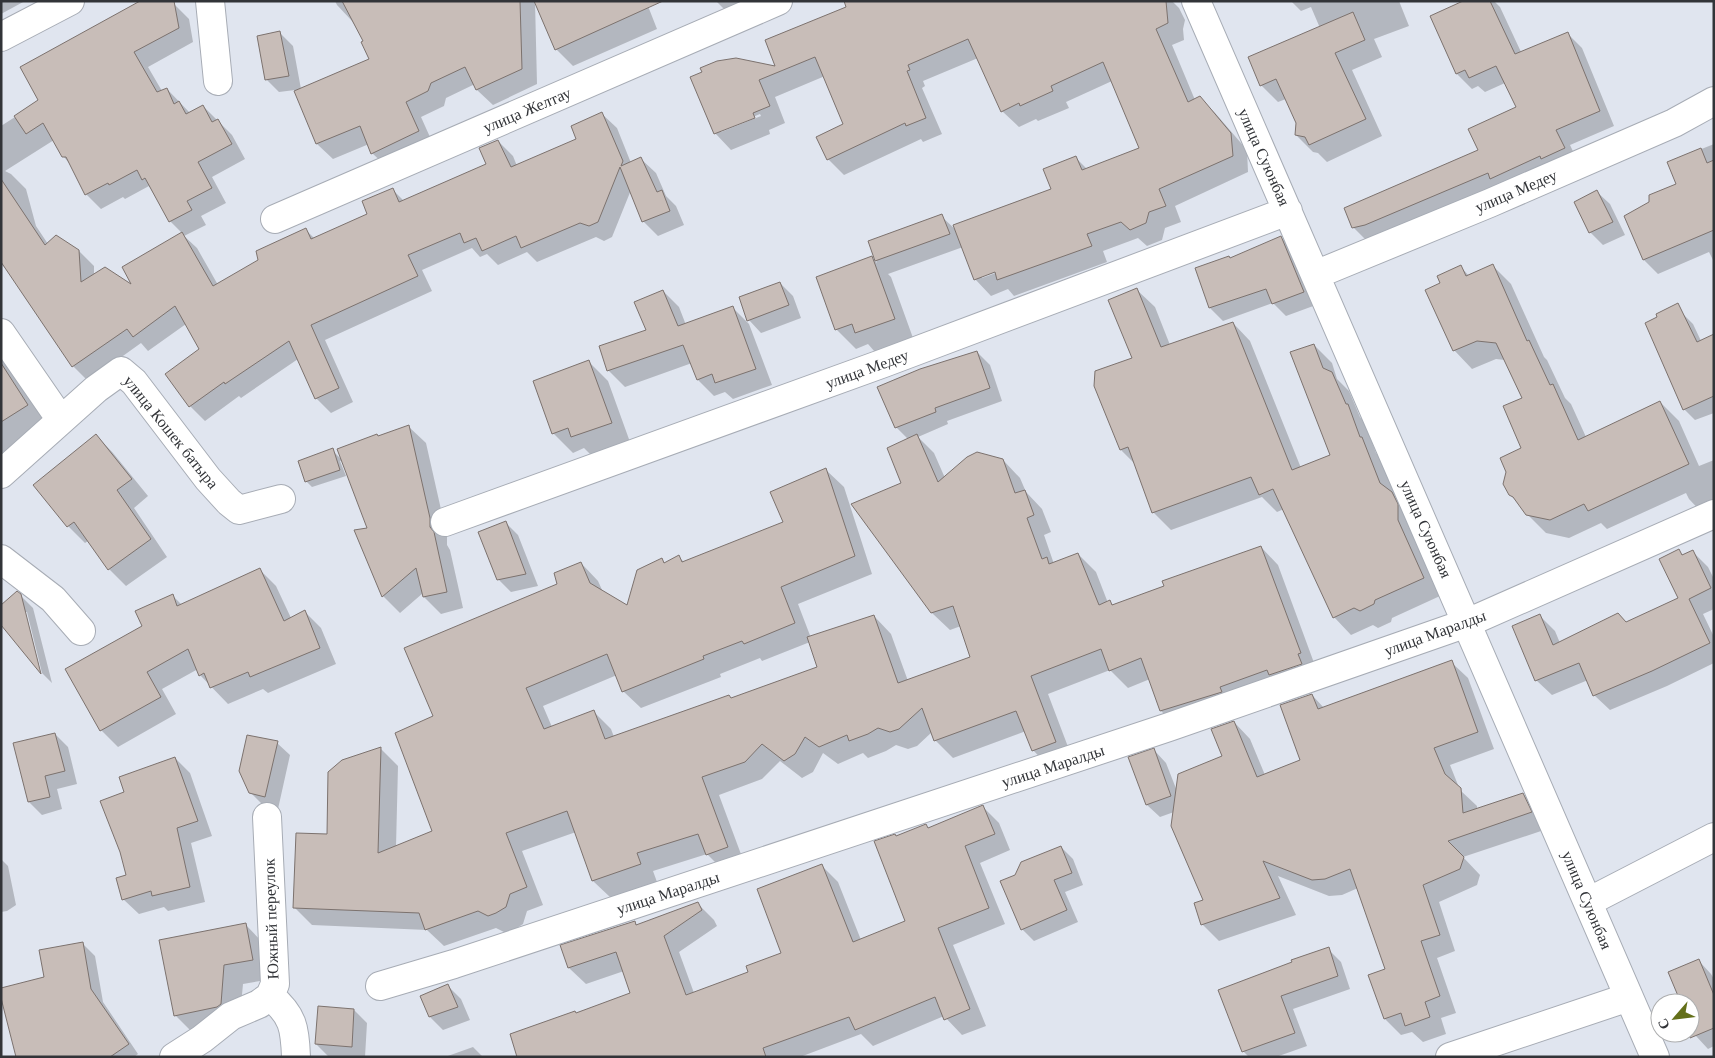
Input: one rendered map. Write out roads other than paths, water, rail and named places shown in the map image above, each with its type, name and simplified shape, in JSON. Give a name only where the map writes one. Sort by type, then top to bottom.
[{"type":"street","points":[[1,37],[70,1]]},
{"type":"street","points":[[210,1],[218,81]]},
{"type":"street","name":"улица Желтау","points":[[275,219],[778,1]]},
{"type":"street","name":"улица Суюнбая","points":[[1196,1],[1655,1057]]},
{"type":"street","name":"улица Медеу","points":[[1315,275],[1490,203],[1674,123],[1714,101]]},
{"type":"street","name":"улица Медеу","points":[[445,522],[884,363],[1288,212]]},
{"type":"street","points":[[1,333],[61,420]]},
{"type":"street","name":"улица Кошек батыра","points":[[1,474],[96,390],[122,371],[134,382],[208,479],[229,502],[239,510],[281,500]]},
{"type":"street","name":"улица Маралды","points":[[380,986],[454,964],[1132,740],[1467,623],[1714,514]]},
{"type":"street","points":[[1,559],[53,599],[81,631]]},
{"type":"street","name":"Южный переулок","points":[[174,1057],[202,1039],[231,1016],[259,1004],[270,996],[275,984],[267,817]]},
{"type":"street","points":[[1588,902],[1714,837]]},
{"type":"street","points":[[270,996],[284,1008],[295,1032],[296,1057]]},
{"type":"street","points":[[1450,1057],[1629,997]]}]
